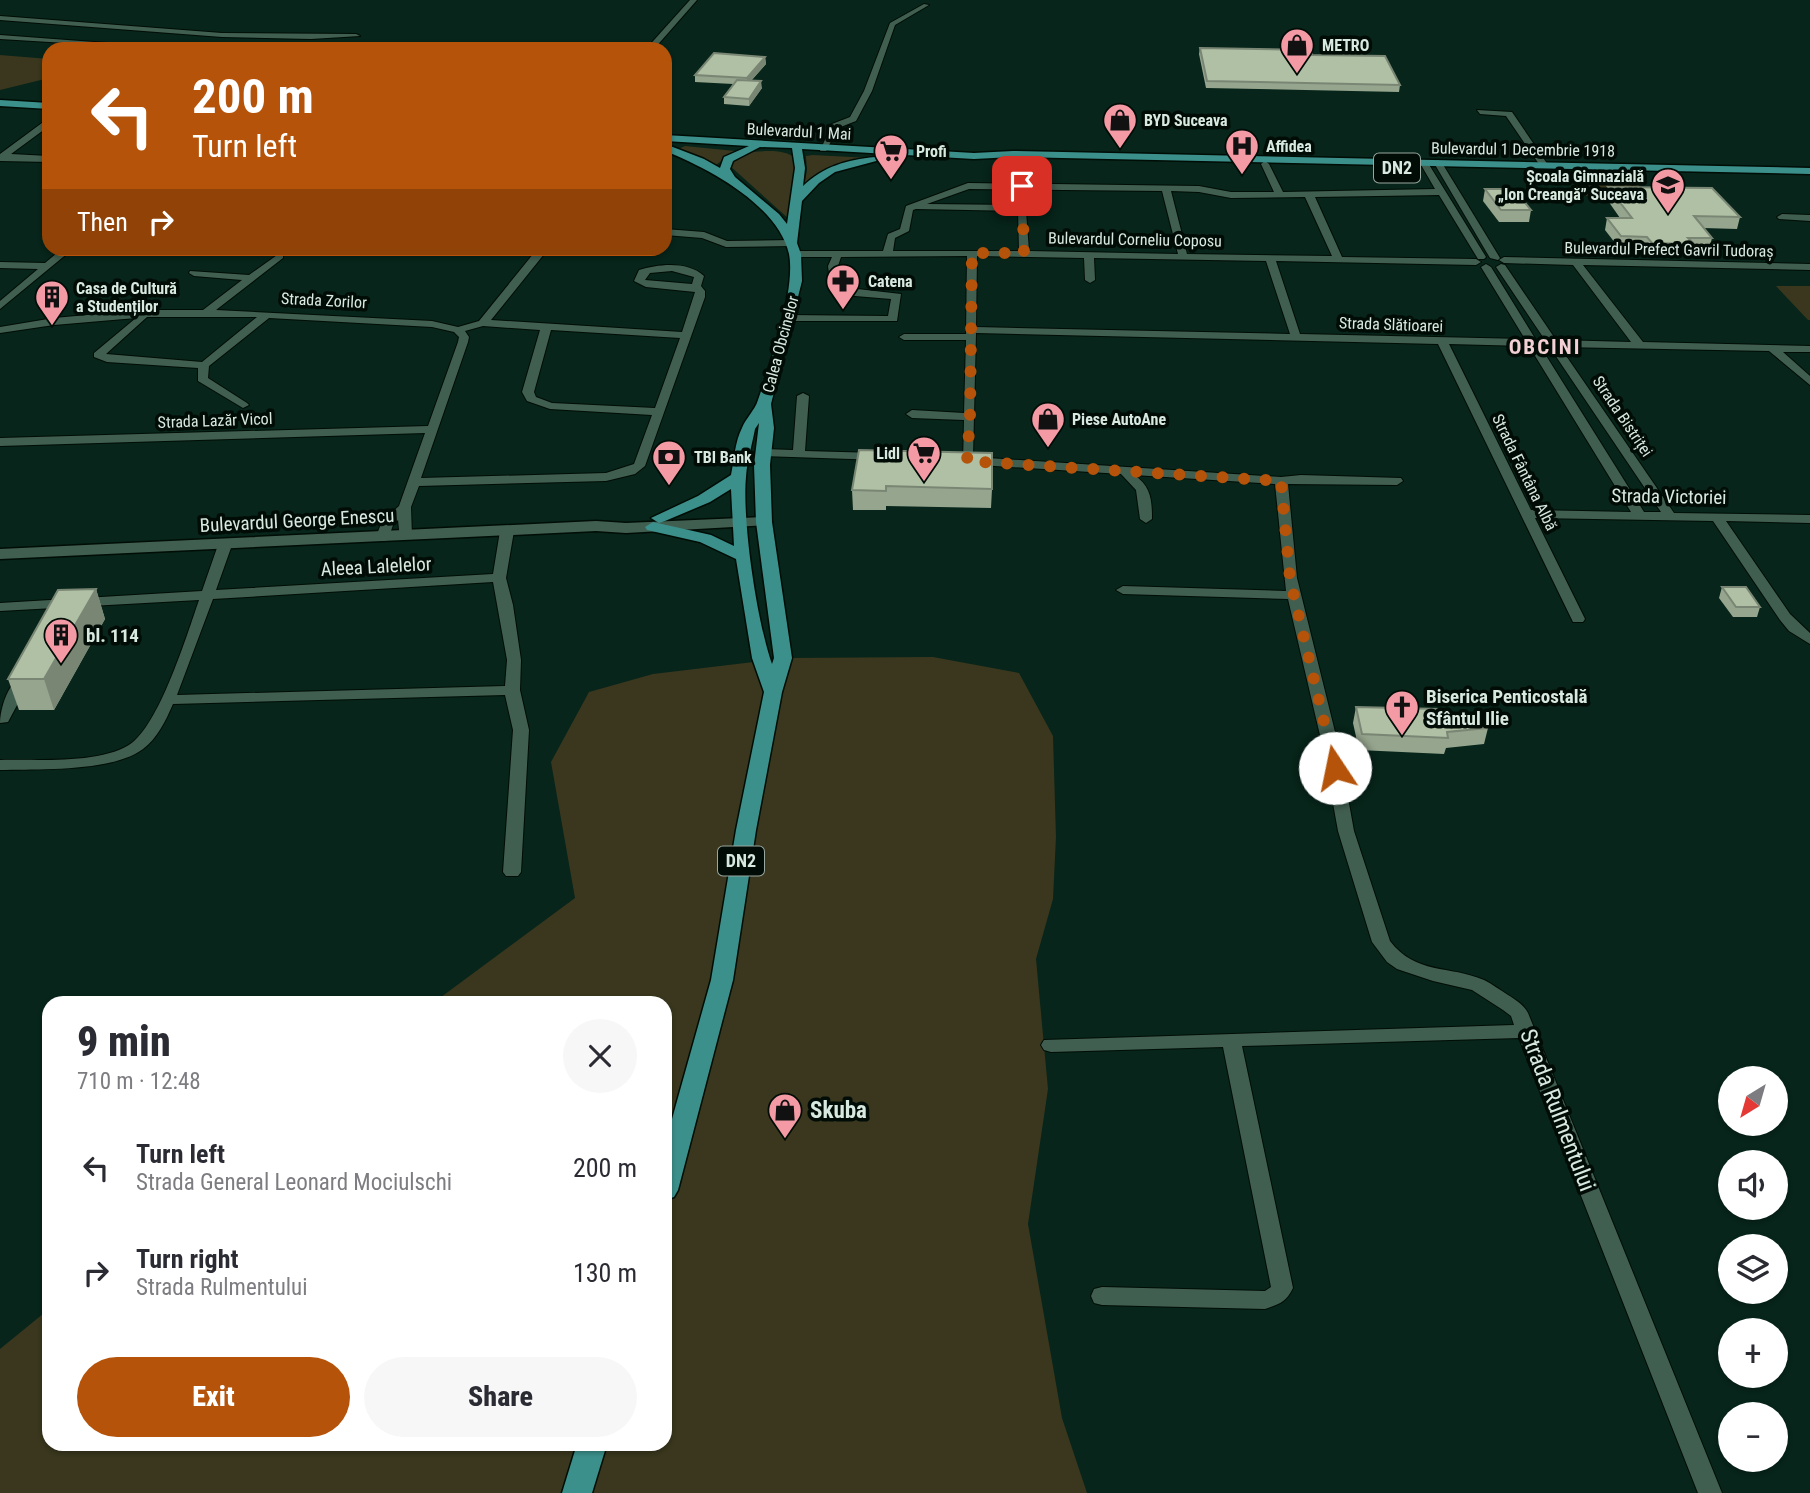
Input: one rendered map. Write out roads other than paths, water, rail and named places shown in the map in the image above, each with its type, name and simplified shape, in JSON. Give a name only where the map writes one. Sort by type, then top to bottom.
[{"type":"main road","points":[[0,103],[42,106]]},
{"type":"main road","name":"Bulevardul 1 Mai","points":[[672,139],[930,154]]},
{"type":"main road","points":[[730,179],[725,162],[759,145]]},
{"type":"main road","name":"Calea Obcinelor","points":[[739,518],[738,477],[748,429],[764,404],[796,281],[793,249],[800,168],[797,148]]},
{"type":"main road","points":[[672,150],[700,161],[730,179],[775,216],[793,249]]},
{"type":"main road","name":"Bulevardul 1 Decembrie 1918","points":[[930,154],[1010,159],[1425,166]]},
{"type":"main road","name":"DN2","points":[[798,199],[818,176],[841,166],[930,154]]},
{"type":"main road","name":"Bulevardul 1 Decembrie 1918","points":[[984,156],[1025,154],[1425,166],[1442,170],[1544,166],[1810,173]]},
{"type":"main road","name":"Bulevardul 1 Decembrie 1918","points":[[1442,170],[1810,173]]},
{"type":"main road","name":"Calea Obcinelor","points":[[763,517],[767,428],[764,404]]},
{"type":"main road","points":[[656,522],[704,499],[738,477]]},
{"type":"main road","name":"DN2","points":[[672,1164],[722,980],[746,830],[773,692],[783,658],[763,517]]},
{"type":"main road","name":"Bulevardul George Enescu","points":[[0,554],[763,517]]},
{"type":"main road","name":"DN2","points":[[739,518],[761,658],[773,692]]},
{"type":"main road","points":[[656,522],[705,538],[744,557]]},
{"type":"main road","points":[[577,1493],[590,1451]]},
{"type":"street","points":[[656,42],[694,0]]},
{"type":"street","points":[[823,149],[835,126],[853,119],[868,91],[892,24],[926,5]]},
{"type":"street","points":[[0,18],[229,37],[356,36]]},
{"type":"street","points":[[0,37],[67,42]]},
{"type":"street","points":[[1480,112],[1509,114],[1544,166]]},
{"type":"street","points":[[1,157],[42,127]]},
{"type":"street","points":[[37,131],[42,131]]},
{"type":"street","points":[[1,157],[42,159]]},
{"type":"street","points":[[1265,164],[1280,195]]},
{"type":"street","name":"Strada Bistriței","points":[[1425,166],[1439,192],[1553,345],[1669,515]]},
{"type":"street","name":"Strada Bistriței","points":[[1442,170],[1493,262],[1532,345],[1639,515]]},
{"type":"street","points":[[909,208],[968,186],[1199,189],[1231,195],[1439,192]]},
{"type":"street","points":[[1022,186],[1024,253]]},
{"type":"street","points":[[1166,189],[1183,256]]},
{"type":"street","points":[[1310,192],[1310,200],[1338,259]]},
{"type":"street","points":[[909,208],[1022,208]]},
{"type":"street","points":[[888,252],[891,236],[904,231],[909,208]]},
{"type":"street","name":"Bulevardul Prefect Gavril Tudoraș","points":[[1782,217],[1810,218]]},
{"type":"street","name":"Bulevardul Corneliu Coposu","points":[[672,233],[704,235],[718,242],[838,253],[1024,253],[1493,262]]},
{"type":"street","points":[[788,318],[893,319],[897,296],[843,292],[835,288],[832,282],[833,266],[838,253]]},
{"type":"street","points":[[967,461],[972,253]]},
{"type":"street","points":[[1089,255],[1090,280]]},
{"type":"street","points":[[40,322],[7,309],[60,256]]},
{"type":"street","points":[[208,311],[280,256]]},
{"type":"street","points":[[482,323],[537,256]]},
{"type":"street","points":[[1270,257],[1296,337]]},
{"type":"street","name":"Bulevardul Prefect Gavril Tudoraș","points":[[1493,262],[1810,267]]},
{"type":"street","points":[[1577,263],[1640,346]]},
{"type":"street","points":[[0,265],[49,266]]},
{"type":"street","points":[[194,273],[250,278]]},
{"type":"street","points":[[414,482],[606,477],[639,466],[684,335],[700,297],[698,281]]},
{"type":"street","name":"Strada Zorilor","points":[[0,330],[40,322],[143,313],[208,311],[432,324],[458,330]]},
{"type":"street","points":[[143,313],[141,319],[98,355],[107,359],[204,365],[226,350],[267,314]]},
{"type":"street","points":[[383,537],[387,524],[405,507],[463,342],[464,337],[458,330],[482,323],[684,335]]},
{"type":"street","points":[[546,328],[528,392],[531,399],[550,406],[659,412]]},
{"type":"street","name":"Strada Slătioarei","points":[[904,337],[971,334],[1296,337],[1532,345],[1810,349]]},
{"type":"street","name":"Strada Fântâna Albă","points":[[1442,341],[1578,619]]},
{"type":"street","points":[[1772,348],[1810,382]]},
{"type":"street","points":[[204,365],[202,379],[243,405]]},
{"type":"street","points":[[799,453],[803,396]]},
{"type":"street","points":[[912,414],[970,417]]},
{"type":"street","name":"Strada Lazăr Vicol","points":[[0,442],[432,429]]},
{"type":"street","points":[[764,453],[897,458]]},
{"type":"street","points":[[953,460],[1281,481],[1397,481]]},
{"type":"street","points":[[1126,472],[1146,493],[1146,519]]},
{"type":"street","name":"Strada Rulmentului","points":[[1281,481],[1290,579],[1331,748],[1346,831],[1381,942],[1392,958],[1404,965],[1478,985],[1519,1013],[1710,1493]]},
{"type":"street","points":[[405,507],[405,536]]},
{"type":"street","name":"Strada Victoriei","points":[[1527,514],[1810,519]]},
{"type":"street","points":[[1716,516],[1785,617],[1810,640]]},
{"type":"street","points":[[507,531],[499,578],[506,604],[513,660],[512,690],[521,730],[512,872]]},
{"type":"street","points":[[0,765],[81,761],[120,754],[149,738],[169,700],[225,545]]},
{"type":"street","name":"Aleea Lalelelor","points":[[0,607],[61,608],[206,595],[499,578]]},
{"type":"street","points":[[1123,590],[1296,595]]},
{"type":"street","points":[[3,719],[34,661]]},
{"type":"street","points":[[169,700],[512,690]]},
{"type":"street","points":[[1051,1045],[1528,1031]]},
{"type":"street","points":[[1102,1296],[1265,1300],[1278,1296],[1282,1288],[1231,1040]]},
{"type":"place","name":"METRO","points":[[1297,75]]},
{"type":"place","name":"BYD Suceava","points":[[1120,150]]},
{"type":"place","name":"Affidea","points":[[1242,176]]},
{"type":"place","name":"Profi","points":[[891,181]]},
{"type":"place","name":"Școala Gimnazială „Ion Creangă” Suceava","points":[[1668,215]]},
{"type":"place","name":"Catena","points":[[843,311]]},
{"type":"place","name":"Casa de Cultură a Studenților","points":[[52,327]]},
{"type":"place","name":"Piese AutoAne","points":[[1048,449]]},
{"type":"place","name":"Lidl","points":[[924,483]]},
{"type":"place","name":"TBI Bank","points":[[669,487]]},
{"type":"place","name":"bl. 114","points":[[61,665]]},
{"type":"place","name":"Biserica Penticostală Sfântul Ilie","points":[[1402,737]]},
{"type":"place","name":"Skuba","points":[[785,1140]]},
{"type":"district","name":"OBCINI","points":[[1545,347]]}]
